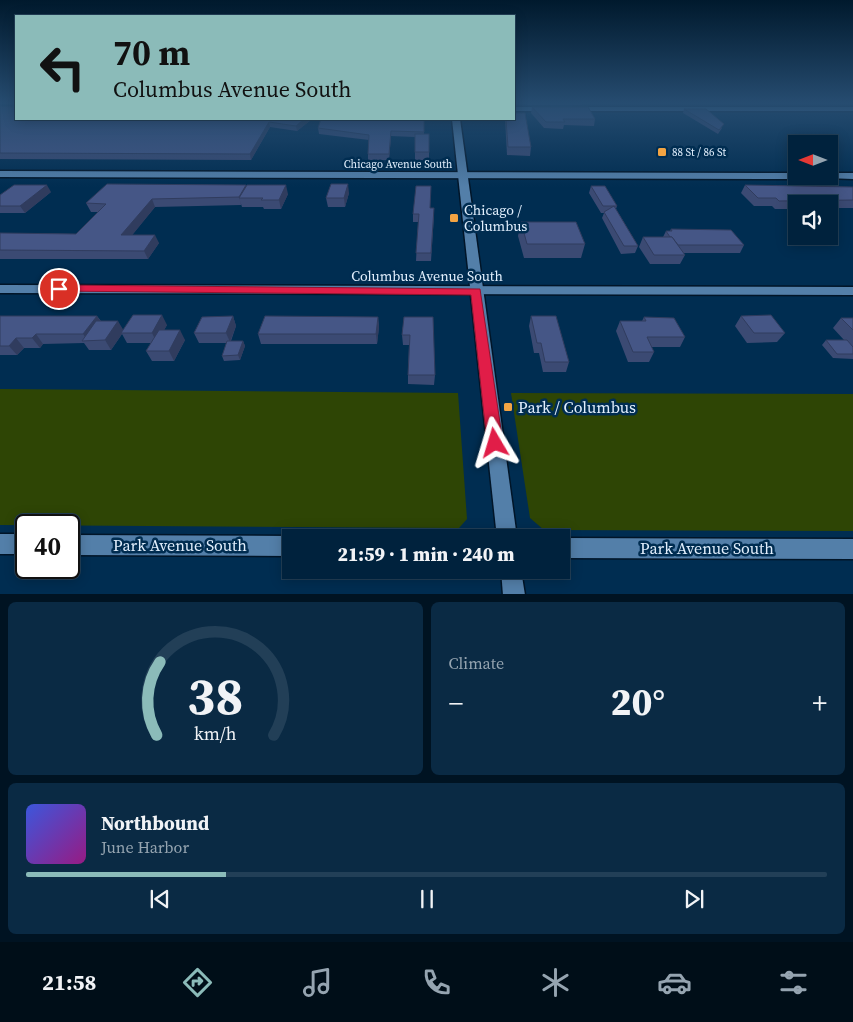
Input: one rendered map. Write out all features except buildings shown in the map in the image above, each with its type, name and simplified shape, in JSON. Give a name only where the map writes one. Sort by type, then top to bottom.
[{"type":"street","points":[[457,131],[506,529]]},
{"type":"street","name":"Chicago Avenue South","points":[[0,174],[788,176]]},
{"type":"street","points":[[838,176],[853,176]]},
{"type":"street","name":"Columbus Avenue South","points":[[0,288],[853,291]]},
{"type":"street","points":[[0,544],[15,544]]},
{"type":"street","name":"Park Avenue South","points":[[80,545],[282,546]]},
{"type":"street","name":"Park Avenue South","points":[[570,548],[853,549]]},
{"type":"street","points":[[512,579],[514,594]]},
{"type":"green space","points":[[0,389],[458,393],[467,519],[459,528],[80,526],[80,514],[15,514],[15,525],[0,525]]},
{"type":"green space","points":[[511,393],[853,394],[853,531],[543,529],[530,518]]},
{"type":"place","name":"88 St / 86 St","points":[[662,152]]},
{"type":"place","name":"Chicago / Columbus","points":[[454,218]]},
{"type":"place","name":"Park / Columbus","points":[[508,407]]},
{"type":"route","points":[[59,289],[476,291],[495,443]]}]
